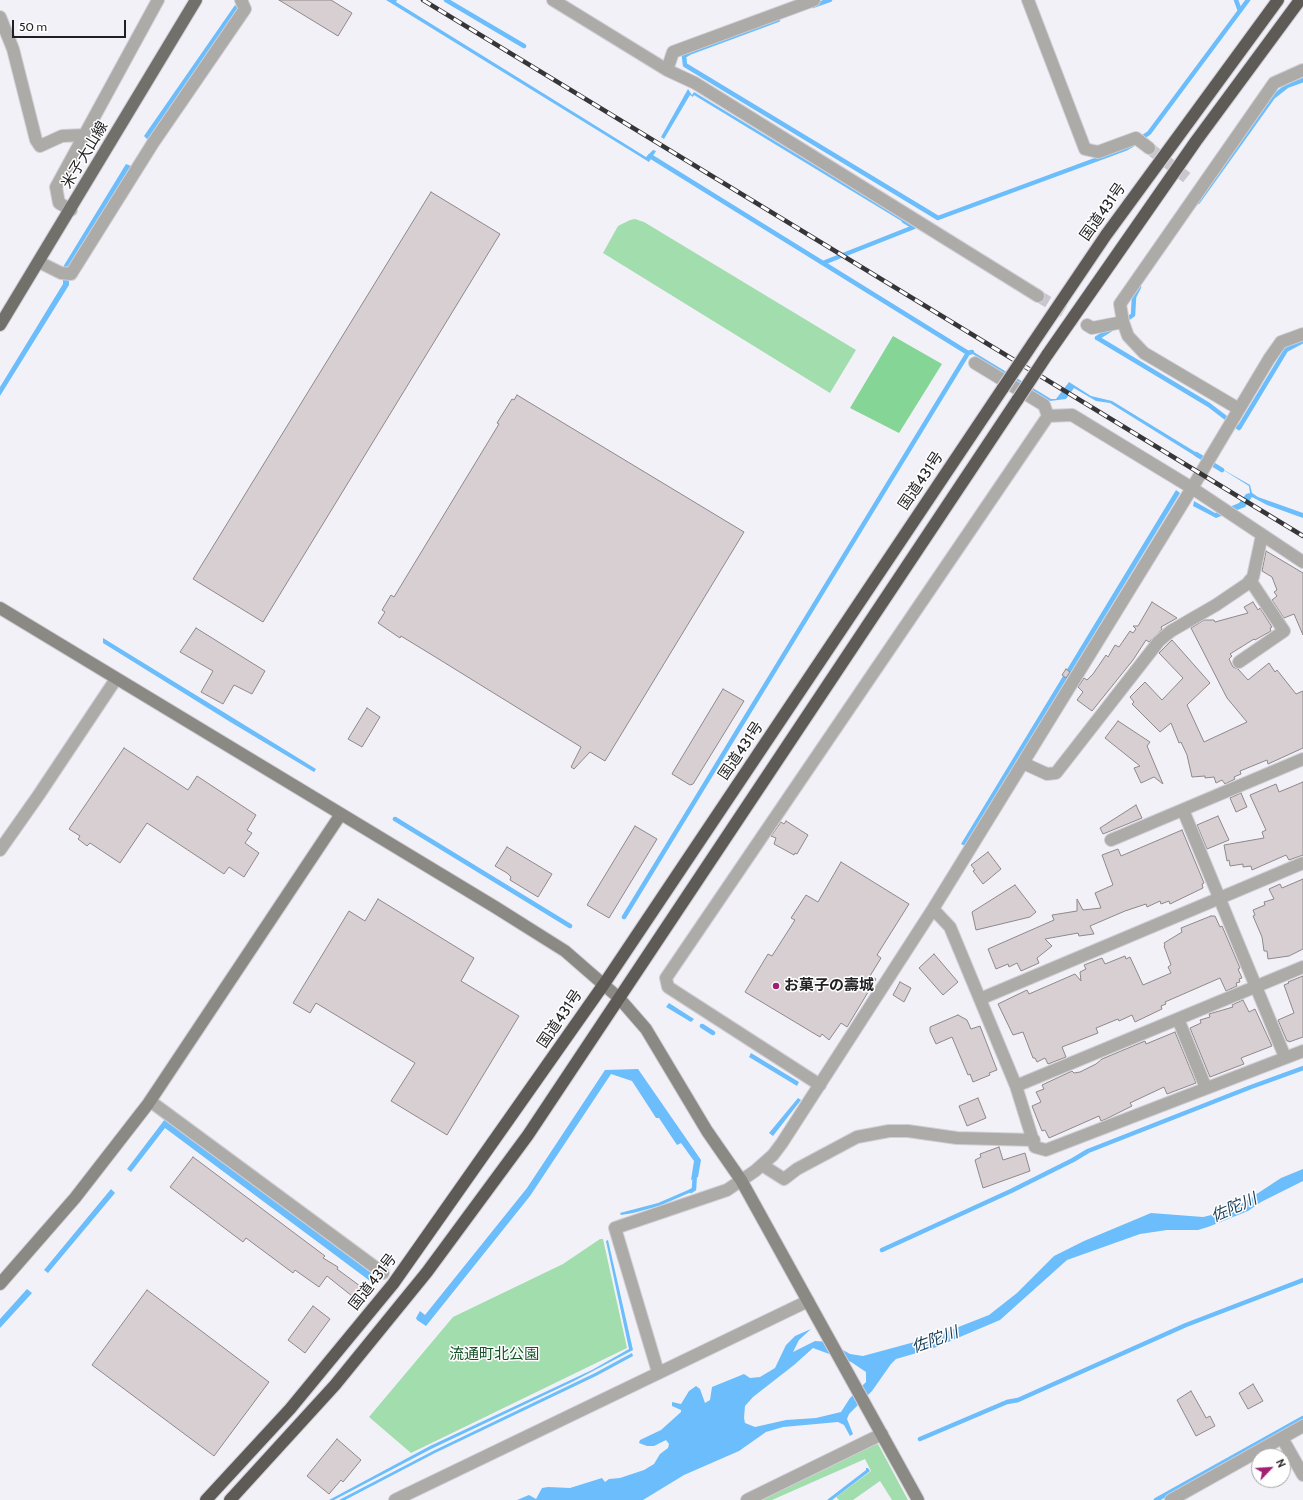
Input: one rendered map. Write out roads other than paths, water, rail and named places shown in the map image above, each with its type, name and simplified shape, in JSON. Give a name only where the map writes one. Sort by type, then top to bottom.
[{"type":"highway","name":"国道431号","points":[[206,1500],[290,1409],[393,1284],[545,1071],[1110,228],[1278,0]]},
{"type":"highway","points":[[230,1500],[334,1385],[427,1272],[528,1135],[1047,355],[1196,141],[1300,0]]},
{"type":"main road","name":"米子大山線","points":[[0,326],[196,0]]},
{"type":"street","points":[[71,210],[59,203],[56,187],[158,0]]},
{"type":"street","points":[[39,262],[66,274],[153,143],[245,9],[241,0]]},
{"type":"street","points":[[553,0],[667,70],[695,83],[1038,296]]},
{"type":"street","points":[[667,70],[673,52],[814,0]]},
{"type":"street","points":[[1028,0],[1085,148],[1093,152],[1098,152],[1136,138],[1149,148]]},
{"type":"street","points":[[0,17],[13,49],[36,140],[40,146],[62,136],[84,135]]},
{"type":"street","points":[[1239,409],[1144,353],[1128,336],[1122,322],[1120,304],[1196,184],[1274,83],[1303,70]]},
{"type":"street","points":[[1087,325],[1092,328],[1122,322]]},
{"type":"street","points":[[658,1372],[615,1228],[727,1190],[762,1165],[773,1155],[933,910],[1281,342],[1303,334]]},
{"type":"street","points":[[975,363],[1044,405],[1048,416]]},
{"type":"street","points":[[1048,416],[1072,415],[1192,488],[1303,562]]},
{"type":"street","points":[[820,1085],[668,987],[666,978],[1048,416]]},
{"type":"street","points":[[1023,763],[1047,774],[1056,773],[1159,641],[1171,632],[1216,605],[1253,577],[1262,535]]},
{"type":"street","points":[[1239,662],[1284,631],[1250,580]]},
{"type":"street","points":[[0,608],[565,951],[619,998],[646,1029],[707,1131],[741,1180],[918,1500]]},
{"type":"street","points":[[0,850],[38,796],[116,678]]},
{"type":"street","points":[[1111,840],[1303,759]]},
{"type":"street","points":[[1183,810],[1285,1057]]},
{"type":"street","points":[[0,1284],[75,1198],[150,1101],[341,814]]},
{"type":"street","points":[[980,999],[1303,863]]},
{"type":"street","points":[[933,910],[950,927],[1016,1086],[1035,1147],[1046,1150],[1303,1051]]},
{"type":"street","points":[[1016,1086],[1303,967]]},
{"type":"street","points":[[1178,1019],[1206,1088]]},
{"type":"street","points":[[150,1101],[383,1273]]},
{"type":"street","points":[[762,1165],[784,1179],[797,1169],[857,1137],[889,1131],[908,1131],[957,1138],[1034,1140]]},
{"type":"street","points":[[395,1500],[658,1372],[810,1305]]},
{"type":"street","points":[[1171,1500],[1303,1426]]},
{"type":"street","points":[[747,1500],[879,1430]]},
{"type":"street","points":[[1282,1438],[1303,1475]]},
{"type":"water","points":[[386,0],[397,0],[396,2],[646,157],[653,150],[656,151],[649,162]]},
{"type":"water","points":[[235,5],[239,8],[148,140],[144,136]]},
{"type":"water","points":[[688,89],[692,95],[694,92],[910,223],[908,225],[694,95],[693,97],[690,95],[664,139],[661,137]]},
{"type":"water","points":[[126,164],[131,166],[69,267],[69,285],[0,396],[0,387],[63,284],[63,267]]},
{"type":"water","points":[[972,351],[1051,399],[1056,399],[1069,382],[1091,396],[1112,401],[1202,456],[1200,459],[1110,403],[1096,401],[1074,388],[1066,399],[1050,401],[971,353],[965,353]]},
{"type":"water","points":[[1217,466],[1250,485],[1252,493],[1258,497],[1303,513],[1303,518],[1267,505],[1252,497],[1245,507],[1216,518],[1193,506],[1194,501],[1215,513],[1239,503],[1246,494],[1250,493],[1249,486]]},
{"type":"water","points":[[1176,490],[1180,493],[965,846],[961,844]]},
{"type":"water","points":[[103,638],[316,769],[314,772],[232,723],[103,643]]},
{"type":"water","points":[[669,1003],[694,1019],[691,1022],[666,1007]]},
{"type":"water","points":[[751,1053],[799,1082],[797,1086],[749,1057]]},
{"type":"water","points":[[638,1069],[701,1160],[698,1177],[691,1180],[694,1161],[681,1143],[677,1145],[659,1118],[656,1118],[632,1081],[611,1074],[530,1196],[426,1326],[417,1320],[416,1318],[420,1311],[425,1315],[527,1188],[605,1070]]},
{"type":"water","points":[[798,1098],[801,1100],[773,1136],[769,1133]]},
{"type":"water","points":[[165,1119],[374,1275],[370,1281],[165,1128],[131,1172],[127,1169]]},
{"type":"water","name":"佐陀川","points":[[1303,1169],[1303,1181],[1261,1202],[1248,1211],[1208,1227],[1198,1230],[1167,1230],[1140,1234],[1067,1260],[1000,1320],[934,1348],[896,1359],[872,1391],[849,1414],[847,1419],[853,1434],[850,1436],[844,1425],[838,1422],[783,1427],[766,1432],[739,1451],[684,1475],[643,1500],[517,1500],[529,1495],[536,1499],[542,1488],[570,1488],[602,1478],[605,1482],[609,1479],[620,1478],[644,1470],[654,1464],[660,1454],[668,1448],[669,1444],[666,1440],[654,1446],[647,1446],[639,1443],[640,1440],[661,1430],[681,1412],[681,1410],[672,1406],[672,1402],[681,1404],[689,1391],[696,1386],[700,1389],[705,1403],[710,1400],[712,1387],[744,1374],[750,1378],[760,1377],[775,1368],[786,1345],[795,1336],[811,1329],[799,1340],[793,1352],[815,1341],[829,1342],[850,1354],[863,1356],[933,1337],[989,1315],[1017,1293],[1054,1256],[1084,1241],[1151,1213],[1203,1217],[1220,1213],[1243,1203],[1281,1178]],"holes":[[[813,1348],[851,1362],[866,1372],[866,1382],[850,1398],[841,1412],[816,1418],[786,1420],[755,1427],[745,1423],[745,1406],[753,1397]]]},
{"type":"water","points":[[695,1187],[696,1190],[659,1206],[633,1213],[621,1215],[620,1213],[658,1203]]},
{"type":"water","points":[[111,1189],[115,1193],[48,1273],[44,1270]]},
{"type":"water","points":[[608,1240],[633,1350],[574,1381],[431,1449],[334,1500],[329,1500],[430,1446],[592,1370],[629,1349],[606,1241]]},
{"type":"water","points":[[27,1289],[32,1293],[0,1328],[0,1319]]},
{"type":"water","points":[[632,1353],[633,1356],[596,1376],[435,1453],[345,1500],[339,1500],[435,1450],[595,1373]]},
{"type":"water","points":[[866,1468],[870,1471],[832,1500],[827,1500],[866,1470]]},
{"type":"waterway","points":[[446,0],[524,46]]},
{"type":"waterway","points":[[813,6],[830,0]]},
{"type":"waterway","points":[[1236,0],[1240,11]]},
{"type":"waterway","points":[[1140,139],[1149,133],[1248,0]]},
{"type":"waterway","points":[[778,20],[689,53],[684,56],[685,65],[938,218],[1125,149],[1132,145]]},
{"type":"waterway","points":[[1198,202],[1273,97],[1287,86],[1303,80]]},
{"type":"waterway","points":[[650,156],[968,353],[972,352]]},
{"type":"waterway","points":[[823,263],[914,227],[904,221]]},
{"type":"waterway","points":[[1124,321],[1133,315],[1134,297],[1139,287]]},
{"type":"waterway","points":[[1097,338],[1113,328]]},
{"type":"waterway","points":[[1099,339],[1209,405],[1239,428],[1286,350],[1303,341]]},
{"type":"waterway","points":[[624,917],[968,353]]},
{"type":"waterway","points":[[1196,454],[1222,470]]},
{"type":"waterway","points":[[395,819],[570,926]]},
{"type":"waterway","points":[[702,1026],[713,1033]]},
{"type":"waterway","points":[[882,1250],[1011,1191],[1088,1151],[1303,1068]]},
{"type":"waterway","points":[[691,1191],[694,1189],[695,1172]]},
{"type":"waterway","points":[[920,1439],[1007,1402],[1018,1400],[1186,1325],[1303,1280]]},
{"type":"waterway","points":[[1156,1500],[1303,1418]]},
{"type":"tunnel","points":[[1149,148],[1191,181]]},
{"type":"tunnel","points":[[1038,296],[1087,325]]},
{"type":"railway","points":[[423,0],[1303,536]]},
{"type":"place","name":"お菓子の壽城","points":[[776,986]]},
{"type":"park label","name":"流通町北公園","points":[[494,1355]]}]
